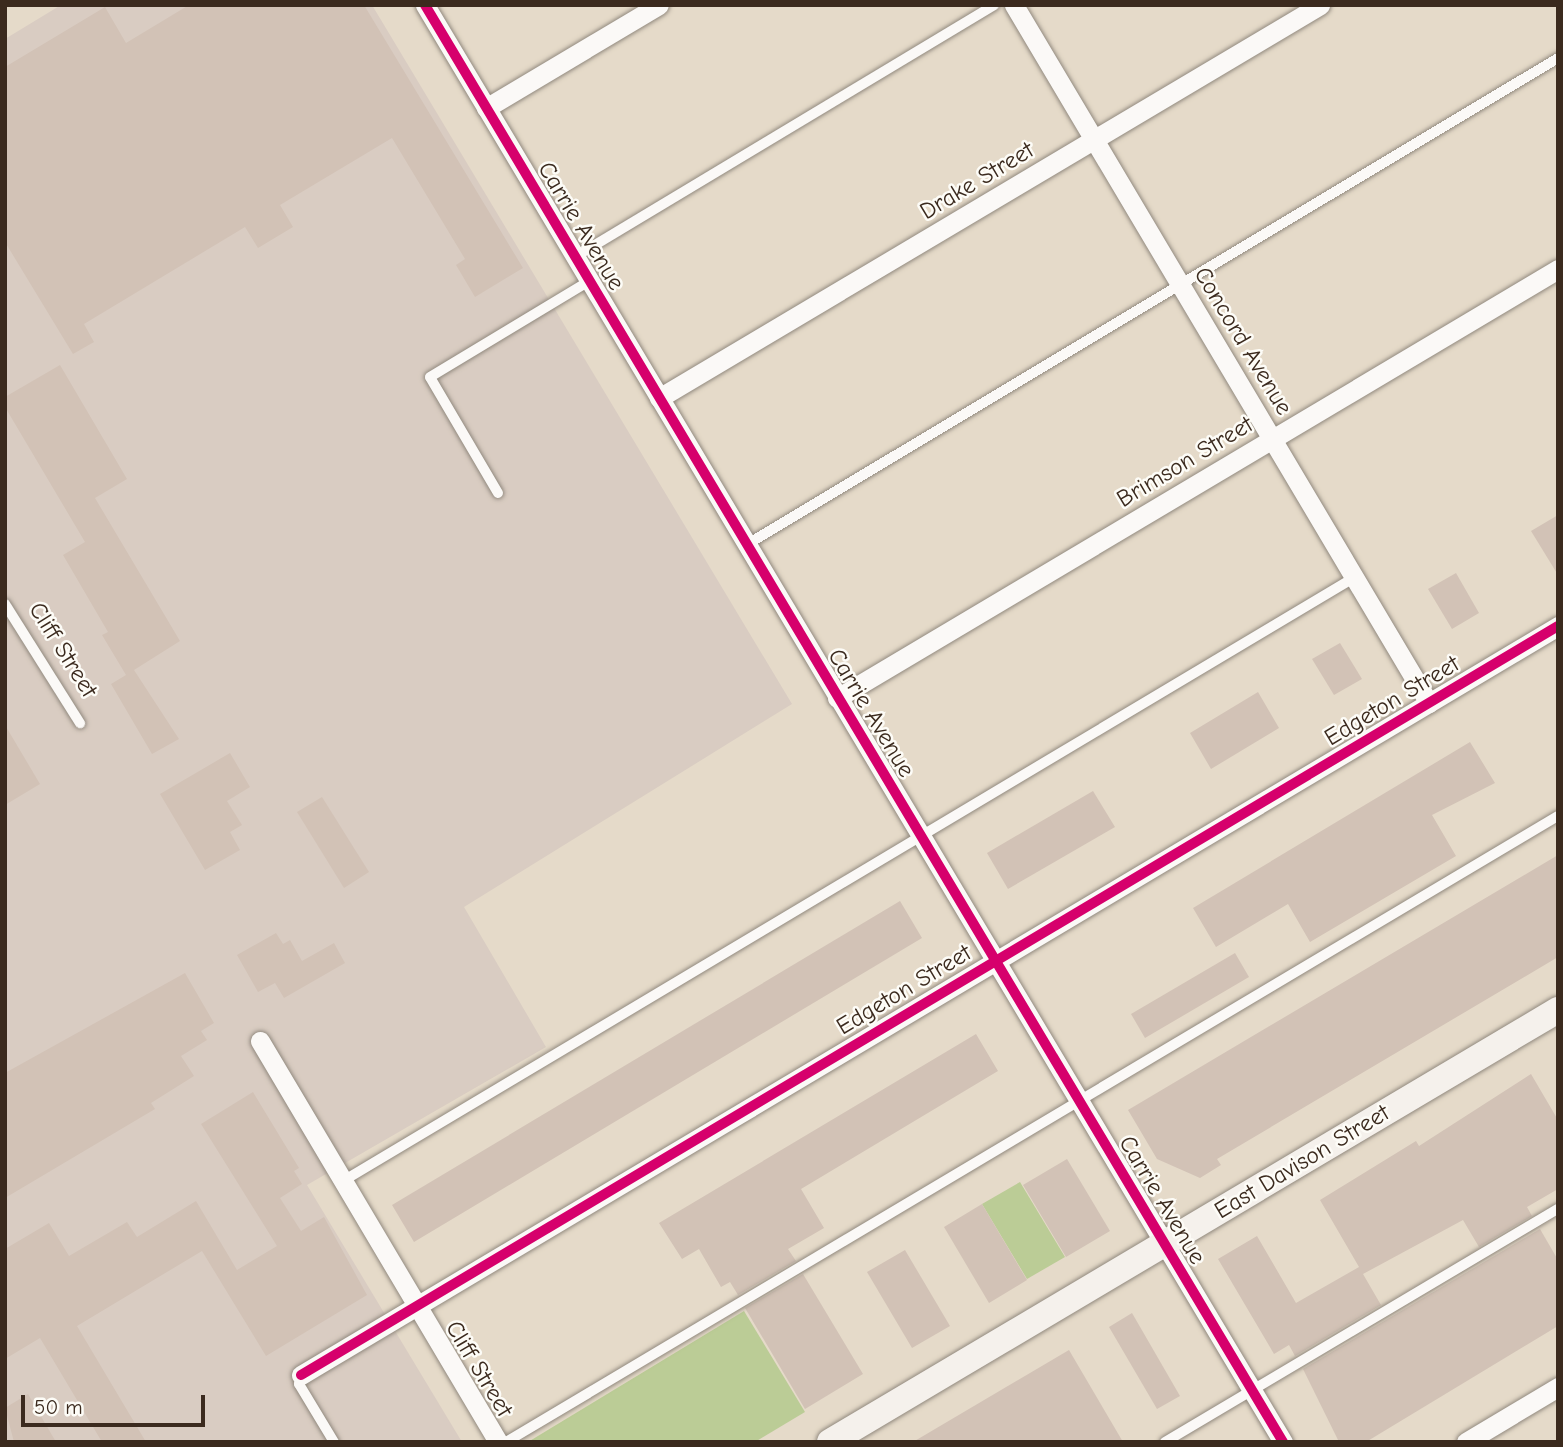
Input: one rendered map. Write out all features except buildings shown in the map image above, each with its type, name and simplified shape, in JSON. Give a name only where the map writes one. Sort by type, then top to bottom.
[{"type":"main road","name":"East Davison Street","points":[[831,1442],[1558,1010]]},
{"type":"street","name":"Carrie Avenue","points":[[425,5],[1283,1442]]},
{"type":"street","points":[[486,108],[659,5]]},
{"type":"street","name":"Concord Avenue","points":[[1014,5],[1429,703]]},
{"type":"street","name":"Drake Street","points":[[659,398],[1320,5]]},
{"type":"street","name":"Brimson Street","points":[[837,698],[1558,269]]},
{"type":"street","name":"Edgeton Street","points":[[301,1375],[1558,626]]},
{"type":"street","name":"Cliff Street","points":[[260,1041],[499,1442]]},
{"type":"street","points":[[1466,1442],[1558,1388]]},
{"type":"lane","points":[[575,257],[993,5]]},
{"type":"lane","points":[[746,545],[1558,58]]},
{"type":"lane","points":[[498,493],[430,377],[589,281]]},
{"type":"lane","points":[[343,1181],[1354,577]]},
{"type":"lane","name":"Cliff Street","points":[[5,604],[80,723]]},
{"type":"lane","points":[[506,1442],[1077,1098],[1558,816]]},
{"type":"lane","points":[[1165,1442],[1558,1209]]},
{"type":"lane","points":[[301,1375],[299,1384],[334,1442]]},
{"type":"shaded area","points":[[61,5],[372,5],[792,704],[464,907],[546,1047],[307,1185],[462,1442],[5,1442],[5,39]]},
{"type":"green space","points":[[1020,1182],[1065,1257],[1027,1279],[982,1204]]},
{"type":"green space","points":[[744,1311],[805,1412],[755,1442],[528,1442]]},
{"type":"cycle path","points":[[425,5],[1283,1442]]},
{"type":"cycle path","points":[[301,1375],[1558,626]]}]
